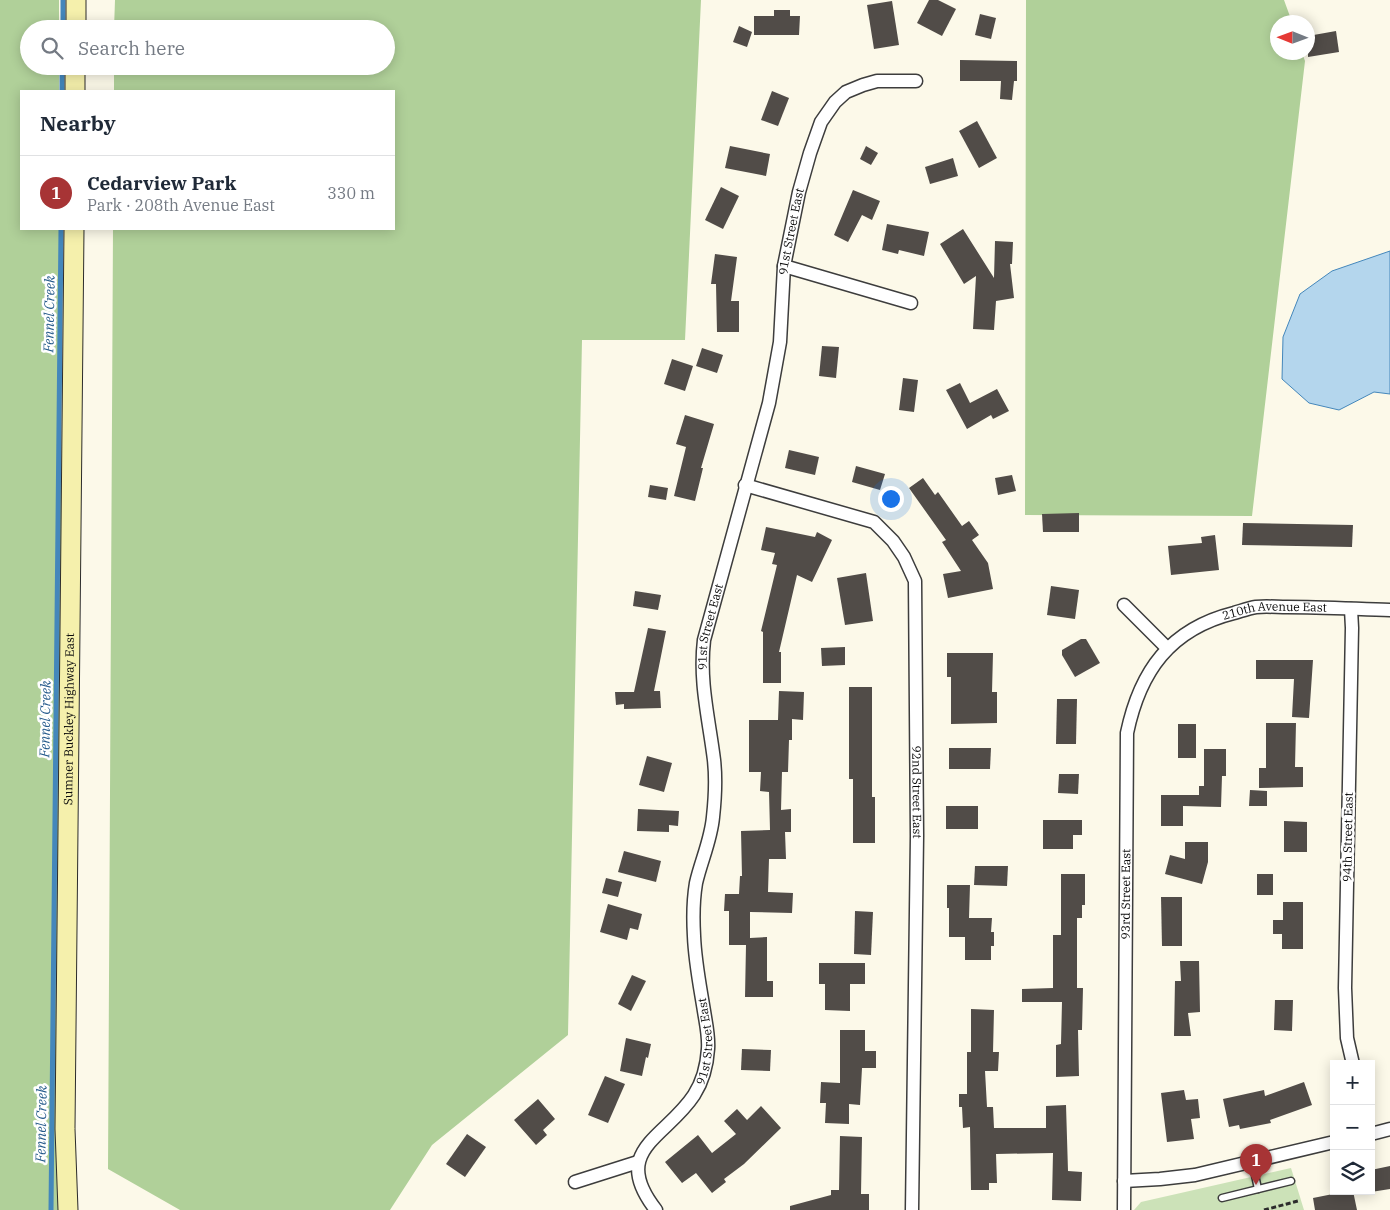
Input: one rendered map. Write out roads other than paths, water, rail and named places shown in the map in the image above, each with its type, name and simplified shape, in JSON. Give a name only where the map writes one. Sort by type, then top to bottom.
[{"type":"street","points":[[76,0],[76,20]]},
{"type":"street","points":[[75,75],[75,90]]},
{"type":"street","name":"91st Street East","points":[[638,1162],[643,1150],[694,1096],[703,1077],[708,1060],[709,1042],[696,964],[694,935],[696,883],[713,819],[714,763],[701,663],[704,640],[769,403],[780,342],[784,266],[799,192],[821,122],[835,102],[846,92],[877,81],[916,80]]},
{"type":"street","name":"Sumner Buckley Highway East","points":[[68,1210],[65,1129],[74,230]]},
{"type":"street","points":[[784,266],[911,303]]},
{"type":"street","name":"92nd Street East","points":[[745,485],[874,522],[893,540],[904,557],[915,581],[917,836],[912,1210]]},
{"type":"street","points":[[1124,605],[1167,648]]},
{"type":"street","name":"210th Avenue East","points":[[1167,648],[1185,633],[1201,624],[1256,607],[1390,610]]},
{"type":"street","name":"94th Street East","points":[[1350,609],[1345,988],[1347,1038],[1351,1060]]},
{"type":"street","name":"93rd Street East","points":[[1124,1210],[1127,733],[1132,710],[1153,666],[1167,648]]},
{"type":"street","points":[[1375,1133],[1390,1129]]},
{"type":"street","points":[[1124,1181],[1195,1175],[1330,1143]]},
{"type":"street","points":[[575,1182],[638,1162],[640,1182],[647,1199],[656,1210]]},
{"type":"lane","points":[[1252,1162],[1258,1189]]},
{"type":"lane","points":[[1222,1198],[1292,1181]]},
{"type":"water","points":[[1390,251],[1390,394],[1374,392],[1339,410],[1309,403],[1282,379],[1283,337],[1300,294],[1332,271]]},
{"type":"waterway","name":"Fennel Creek","points":[[63,0],[63,20]]},
{"type":"waterway","name":"Fennel Creek","points":[[62,75],[62,90]]},
{"type":"waterway","name":"Fennel Creek","points":[[51,1210],[61,230]]},
{"type":"place","name":"Cedarview Park","points":[[1256,1185]]}]
